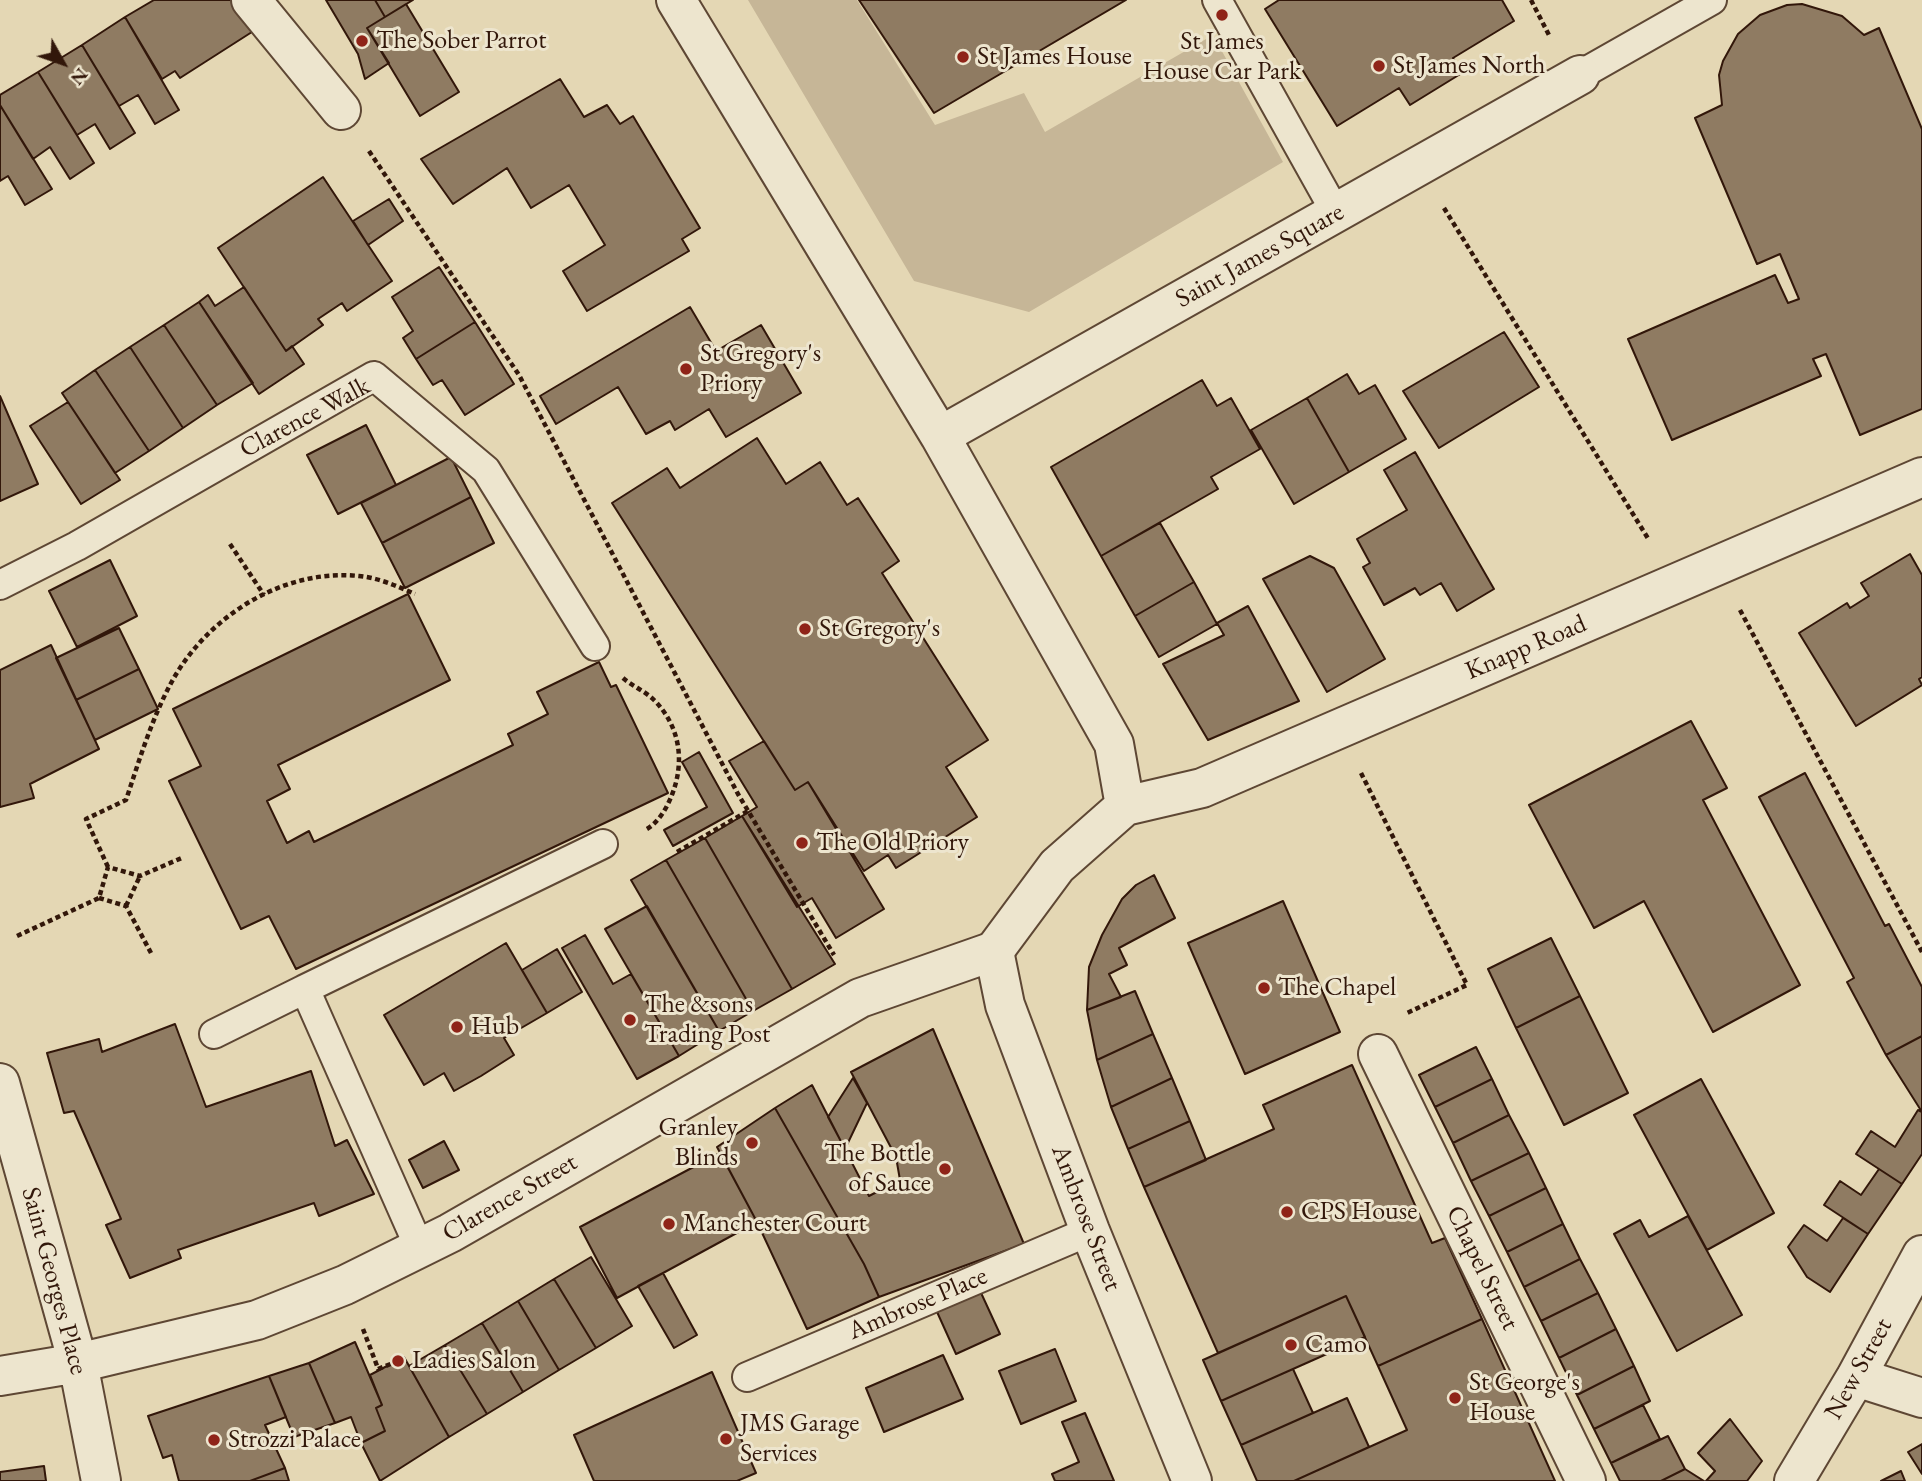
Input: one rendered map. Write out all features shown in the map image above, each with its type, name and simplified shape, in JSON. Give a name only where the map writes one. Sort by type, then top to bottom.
[{"type":"street","points":[[250,0],[341,110]]},
{"type":"street","points":[[676,0],[940,436],[1114,744],[1125,806],[1057,866],[994,951]]},
{"type":"street","name":"Saint James Square","points":[[940,436],[1580,75]]},
{"type":"street","name":"Knapp Road","points":[[1125,806],[1202,788],[1922,477]]},
{"type":"street","name":"Clarence Street","points":[[0,1376],[78,1363],[257,1320],[345,1285],[420,1249],[860,998],[994,951]]},
{"type":"street","name":"Ambrose Street","points":[[994,951],[1004,1005],[1090,1231],[1192,1481]]},
{"type":"street","name":"Chapel Street","points":[[1378,1054],[1586,1481]]},
{"type":"street","name":"Saint Georges Place","points":[[0,1083],[78,1363],[101,1481]]},
{"type":"street","name":"New Street","points":[[1794,1481],[1856,1377],[1922,1255]]},
{"type":"street","points":[[1856,1377],[1922,1398]]},
{"type":"lane","points":[[1217,0],[1336,213]]},
{"type":"lane","points":[[1580,75],[1712,0]]},
{"type":"lane","name":"Clarence Walk","points":[[0,586],[76,546],[374,376],[486,470],[595,646]]},
{"type":"lane","points":[[214,1034],[603,844]]},
{"type":"lane","points":[[305,989],[420,1249]]},
{"type":"lane","name":"Ambrose Place","points":[[747,1377],[1090,1231]]},
{"type":"path","points":[[341,110],[439,251],[519,375],[748,811],[860,998]]},
{"type":"path","points":[[1418,166],[1675,584]]},
{"type":"path","points":[[230,544],[264,595]]},
{"type":"path","points":[[1716,566],[1922,952]]},
{"type":"path","points":[[99,898],[108,867],[86,818],[126,800],[171,683],[196,646],[223,618],[264,595],[293,583],[326,576],[359,576],[386,582],[415,594]]},
{"type":"path","points":[[595,646],[626,681],[654,700],[673,727],[680,755],[677,781],[668,807],[651,827],[630,837],[603,844]]},
{"type":"path","points":[[1339,729],[1467,985],[1367,1032],[1378,1054]]},
{"type":"path","points":[[677,852],[748,811]]},
{"type":"path","points":[[108,867],[140,876],[184,857]]},
{"type":"path","points":[[126,906],[140,876]]},
{"type":"path","points":[[17,936],[99,898],[126,906],[151,953]]},
{"type":"path","points":[[369,1344],[379,1370],[398,1361]]},
{"type":"shaded area","points":[[748,0],[857,0],[935,125],[1024,93],[1045,132],[1213,35],[1283,162],[1029,312],[914,281]]},
{"type":"building","points":[[154,0],[245,0],[266,23],[180,78],[175,71],[162,79],[125,17]]},
{"type":"building","name":"The Sober Parrot","points":[[326,0],[375,0],[385,17],[367,28],[389,63],[365,79],[358,54]]},
{"type":"building","points":[[375,0],[413,0],[385,17]]},
{"type":"building","name":"St James House","points":[[859,0],[1126,0],[934,113]]},
{"type":"building","name":"St James North","points":[[1279,0],[1502,0],[1514,21],[1453,58],[1462,73],[1410,105],[1399,88],[1337,126],[1265,9]]},
{"type":"building","points":[[406,4],[459,92],[420,116],[367,28]]},
{"type":"building","points":[[1802,4],[1842,16],[1864,35],[1879,28],[1922,129],[1922,409],[1860,435],[1826,354],[1813,359],[1821,376],[1672,440],[1628,339],[1775,275],[1788,303],[1799,299],[1780,254],[1757,264],[1695,118],[1722,105],[1719,75],[1723,61],[1738,34],[1760,15],[1787,5]]},
{"type":"building","points":[[125,17],[179,110],[155,124],[138,95],[119,106],[82,45]]},
{"type":"building","points":[[82,45],[135,133],[110,149],[95,124],[77,135],[38,72]]},
{"type":"building","points":[[38,72],[94,163],[70,179],[50,147],[33,159],[0,105],[0,95]]},
{"type":"building","points":[[560,79],[584,117],[607,105],[620,124],[633,116],[700,228],[682,239],[689,251],[587,311],[563,271],[605,245],[569,185],[531,208],[507,168],[453,204],[421,159]]},
{"type":"building","points":[[0,105],[52,189],[25,205],[8,176],[0,181]]},
{"type":"building","points":[[323,177],[392,281],[347,311],[342,303],[318,319],[323,325],[286,351],[218,248]]},
{"type":"building","points":[[389,199],[403,221],[368,245],[353,221]]},
{"type":"building","points":[[439,267],[475,322],[416,359],[403,338],[413,331],[392,297]]},
{"type":"building","points":[[244,287],[286,351],[292,346],[304,364],[259,394],[199,302],[208,295],[215,306]]},
{"type":"building","points":[[199,302],[253,383],[217,405],[164,325]]},
{"type":"building","name":"St Gregory's Priory","points":[[690,307],[716,351],[761,325],[801,393],[726,437],[709,409],[675,430],[670,421],[646,434],[618,387],[556,424],[540,396]]},
{"type":"building","points":[[475,322],[514,384],[465,415],[442,380],[433,385],[416,359]]},
{"type":"building","points":[[164,325],[217,405],[183,428],[130,347]]},
{"type":"building","points":[[1504,332],[1539,387],[1439,448],[1403,391]]},
{"type":"building","points":[[130,347],[183,428],[149,451],[95,370]]},
{"type":"building","points":[[95,370],[149,451],[115,473],[62,393]]},
{"type":"building","points":[[1347,374],[1359,394],[1375,385],[1406,439],[1349,472],[1307,398]]},
{"type":"building","points":[[1202,380],[1217,406],[1231,398],[1260,449],[1211,477],[1218,489],[1101,556],[1051,467]]},
{"type":"building","points":[[0,396],[38,484],[0,501]]},
{"type":"building","points":[[1307,398],[1349,472],[1294,504],[1251,430]]},
{"type":"building","points":[[68,402],[120,480],[81,504],[30,426]]},
{"type":"building","points":[[366,425],[396,485],[338,514],[307,455]]},
{"type":"building","name":"St Gregory's","points":[[757,438],[786,484],[820,462],[847,505],[858,498],[899,561],[882,573],[988,740],[946,767],[977,817],[896,868],[888,855],[864,871],[808,782],[795,790],[612,503],[667,468],[680,488]]},
{"type":"building","points":[[1415,452],[1494,589],[1457,611],[1441,583],[1420,595],[1415,588],[1384,605],[1363,567],[1370,563],[1357,539],[1407,510],[1384,470]]},
{"type":"building","points":[[451,457],[471,497],[382,543],[361,503]]},
{"type":"building","points":[[471,497],[494,543],[405,588],[382,543]]},
{"type":"building","points":[[1160,523],[1194,582],[1135,616],[1101,556]]},
{"type":"building","points":[[1910,554],[1922,575],[1922,677],[1919,679],[1922,685],[1856,726],[1799,633],[1847,603],[1850,608],[1869,596],[1861,583]]},
{"type":"building","points":[[1310,556],[1334,568],[1385,659],[1327,692],[1263,579]]},
{"type":"building","points":[[110,560],[137,616],[77,647],[49,591]]},
{"type":"building","points":[[1194,582],[1217,624],[1159,657],[1135,616]]},
{"type":"building","points":[[408,594],[450,680],[278,765],[290,789],[267,801],[287,843],[309,831],[314,842],[513,745],[508,734],[548,714],[537,692],[599,662],[611,687],[616,685],[668,793],[296,969],[269,916],[241,929],[169,781],[201,766],[173,709]]},
{"type":"building","points":[[1248,606],[1299,701],[1208,740],[1163,664],[1224,635],[1217,623]]},
{"type":"building","points":[[119,628],[139,669],[76,700],[56,658]]},
{"type":"building","points":[[51,645],[99,749],[30,784],[34,798],[0,807],[0,670]]},
{"type":"building","points":[[139,669],[158,709],[95,740],[76,700]]},
{"type":"building","points":[[1691,721],[1727,788],[1703,800],[1800,985],[1713,1032],[1644,901],[1594,928],[1529,805]]},
{"type":"building","name":"The Old Priory","points":[[764,741],[795,790],[808,782],[884,909],[836,938],[812,898],[797,907],[742,816],[757,807],[729,761]]},
{"type":"building","points":[[699,752],[733,813],[673,846],[664,830],[707,807],[682,762]]},
{"type":"building","points":[[1805,773],[1885,926],[1889,924],[1922,987],[1922,1036],[1886,1055],[1847,982],[1854,978],[1759,797]]},
{"type":"building","points":[[742,816],[835,964],[792,989],[705,838]]},
{"type":"building","points":[[705,838],[792,989],[753,1011],[666,860]]},
{"type":"building","points":[[666,860],[753,1011],[719,1031],[631,880]]},
{"type":"building","points":[[1154,875],[1175,918],[1119,948],[1127,965],[1109,974],[1121,997],[1087,1010],[1089,967],[1102,935],[1122,899],[1136,885]]},
{"type":"building","name":"The Chapel","points":[[1283,901],[1340,1032],[1245,1074],[1188,943]]},
{"type":"building","points":[[647,906],[719,1031],[679,1056],[605,929]]},
{"type":"building","name":"The &sons Trading Post","points":[[585,935],[613,984],[631,974],[679,1056],[637,1079],[562,948]]},
{"type":"building","points":[[1551,938],[1580,996],[1516,1028],[1488,969]]},
{"type":"building","name":"Hub","points":[[506,943],[547,1013],[504,1038],[514,1055],[481,1076],[454,1091],[444,1073],[424,1085],[384,1015]]},
{"type":"building","points":[[557,949],[582,992],[547,1013],[522,970]]},
{"type":"building","points":[[1135,991],[1153,1034],[1097,1060],[1087,1010]]},
{"type":"building","points":[[1580,996],[1628,1093],[1564,1125],[1516,1028]]},
{"type":"building","points":[[175,1024],[206,1107],[311,1071],[335,1146],[347,1140],[374,1194],[319,1216],[314,1203],[178,1250],[181,1258],[130,1278],[106,1225],[121,1219],[74,1111],[64,1113],[47,1053],[99,1039],[102,1052]]},
{"type":"building","name":"The Bottle of Sauce","points":[[933,1029],[1024,1244],[879,1297],[864,1264],[775,1108],[812,1085],[869,1196],[900,1180],[896,1157],[851,1072]]},
{"type":"building","points":[[1153,1034],[1172,1078],[1111,1107],[1097,1060]]},
{"type":"building","points":[[1922,1036],[1922,1112],[1886,1055]]},
{"type":"building","points":[[1476,1047],[1492,1079],[1435,1107],[1419,1075]]},
{"type":"building","name":"CPS House","points":[[1352,1065],[1432,1243],[1445,1238],[1482,1319],[1378,1366],[1346,1296],[1218,1353],[1144,1187],[1274,1129],[1263,1105]]},
{"type":"building","points":[[853,1078],[867,1103],[845,1149],[828,1117]]},
{"type":"building","points":[[1172,1078],[1190,1121],[1128,1149],[1111,1107]]},
{"type":"building","points":[[1492,1079],[1509,1115],[1453,1143],[1435,1107]]},
{"type":"building","points":[[1701,1079],[1774,1213],[1707,1250],[1634,1115]]},
{"type":"building","points":[[775,1108],[864,1264],[879,1297],[807,1329],[757,1222],[717,1147]]},
{"type":"building","points":[[1918,1110],[1922,1112],[1922,1154],[1902,1184],[1856,1154],[1871,1131],[1895,1147]]},
{"type":"building","points":[[1509,1115],[1529,1153],[1471,1181],[1453,1143]]},
{"type":"building","points":[[1190,1121],[1206,1160],[1144,1187],[1128,1149]]},
{"type":"building","points":[[444,1141],[459,1170],[423,1188],[409,1160]]},
{"type":"building","name":"Manchester Court","points":[[720,1153],[757,1222],[617,1298],[580,1227]]},
{"type":"building","points":[[1529,1153],[1546,1188],[1489,1216],[1471,1181]]},
{"type":"building","points":[[1879,1169],[1902,1184],[1868,1234],[1824,1205],[1840,1181],[1861,1195]]},
{"type":"building","points":[[1546,1188],[1563,1224],[1507,1252],[1489,1216]]},
{"type":"building","points":[[1688,1216],[1742,1315],[1677,1351],[1614,1234],[1640,1220],[1649,1237]]},
{"type":"building","points":[[1843,1218],[1868,1234],[1830,1292],[1807,1277],[1788,1247],[1804,1225],[1827,1241]]},
{"type":"building","points":[[1563,1224],[1580,1259],[1524,1287],[1507,1252]]},
{"type":"building","points":[[591,1257],[632,1326],[596,1348],[554,1279]]},
{"type":"building","points":[[1580,1259],[1598,1293],[1541,1321],[1524,1287]]},
{"type":"building","points":[[663,1273],[697,1335],[674,1348],[638,1286]]},
{"type":"building","points":[[554,1279],[596,1348],[559,1370],[518,1301]]},
{"type":"building","points":[[976,1282],[1000,1334],[956,1354],[933,1303]]},
{"type":"building","points":[[1598,1293],[1616,1329],[1559,1358],[1541,1321]]},
{"type":"building","name":"Camo","points":[[1346,1296],[1365,1337],[1221,1401],[1203,1360]]},
{"type":"building","points":[[518,1301],[559,1370],[523,1392],[482,1323]]},
{"type":"building","name":"St George's House","points":[[1482,1319],[1555,1481],[1294,1481],[1407,1430],[1378,1366]]},
{"type":"building","points":[[482,1323],[523,1392],[487,1414],[445,1345]]},
{"type":"building","points":[[1616,1329],[1634,1366],[1577,1395],[1559,1358]]},
{"type":"building","points":[[355,1342],[382,1405],[376,1408],[385,1431],[361,1443],[351,1417],[335,1423],[309,1363]]},
{"type":"building","points":[[445,1345],[487,1414],[449,1437],[409,1366]]},
{"type":"building","points":[[1055,1349],[1076,1401],[1021,1424],[999,1371]]},
{"type":"building","points":[[943,1355],[963,1399],[884,1432],[866,1388]]},
{"type":"building","points":[[404,1357],[449,1437],[380,1481],[361,1443],[385,1431],[376,1408],[382,1405],[370,1375]]},
{"type":"building","points":[[309,1363],[335,1423],[294,1437],[269,1376]]},
{"type":"building","points":[[1634,1366],[1650,1401],[1594,1429],[1577,1395]]},
{"type":"building","points":[[1293,1369],[1313,1413],[1241,1445],[1221,1401]]},
{"type":"building","points":[[712,1372],[756,1473],[737,1481],[594,1481],[574,1435]]},
{"type":"building","name":"Strozzi Palace","points":[[269,1376],[286,1417],[265,1425],[285,1468],[250,1481],[179,1481],[172,1455],[163,1458],[148,1416]]},
{"type":"building","points":[[1347,1398],[1369,1447],[1294,1481],[1257,1481],[1241,1445]]},
{"type":"building","points":[[1643,1405],[1660,1439],[1611,1463],[1594,1429]]},
{"type":"building","points":[[1085,1413],[1114,1481],[1055,1481],[1052,1474],[1079,1462],[1062,1422]]},
{"type":"building","points":[[1730,1419],[1762,1461],[1747,1481],[1706,1481],[1715,1471],[1698,1453]]},
{"type":"building","points":[[1668,1436],[1685,1469],[1661,1481],[1620,1481],[1611,1463]]},
{"type":"building","points":[[1922,1444],[1922,1474],[1908,1452]]},
{"type":"building","points":[[44,1466],[46,1481],[0,1481],[0,1472]]},
{"type":"building","points":[[285,1468],[289,1481],[250,1481]]},
{"type":"building","points":[[1685,1469],[1704,1481],[1661,1481]]},
{"type":"building","points":[[1901,1471],[1905,1481],[1881,1481]]},
{"type":"place","name":"St James House Car Park","points":[[1222,15]]},
{"type":"place","name":"The Sober Parrot","points":[[362,41]]},
{"type":"place","name":"St James House","points":[[963,57]]},
{"type":"place","name":"St James North","points":[[1379,66]]},
{"type":"place","name":"St Gregory's Priory","points":[[686,369]]},
{"type":"place","name":"St Gregory's","points":[[805,629]]},
{"type":"place","name":"The Old Priory","points":[[802,843]]},
{"type":"place","name":"The Chapel","points":[[1264,988]]},
{"type":"place","name":"The &sons Trading Post","points":[[630,1020]]},
{"type":"place","name":"Hub","points":[[457,1027]]},
{"type":"place","name":"Granley Blinds","points":[[752,1143]]},
{"type":"place","name":"The Bottle of Sauce","points":[[945,1169]]},
{"type":"place","name":"CPS House","points":[[1287,1212]]},
{"type":"place","name":"Manchester Court","points":[[669,1224]]},
{"type":"place","name":"Camo","points":[[1291,1345]]},
{"type":"place","name":"Ladies Salon","points":[[398,1361]]},
{"type":"place","name":"St George's House","points":[[1455,1398]]},
{"type":"place","name":"JMS Garage Services","points":[[726,1439]]},
{"type":"place","name":"Strozzi Palace","points":[[214,1440]]}]
